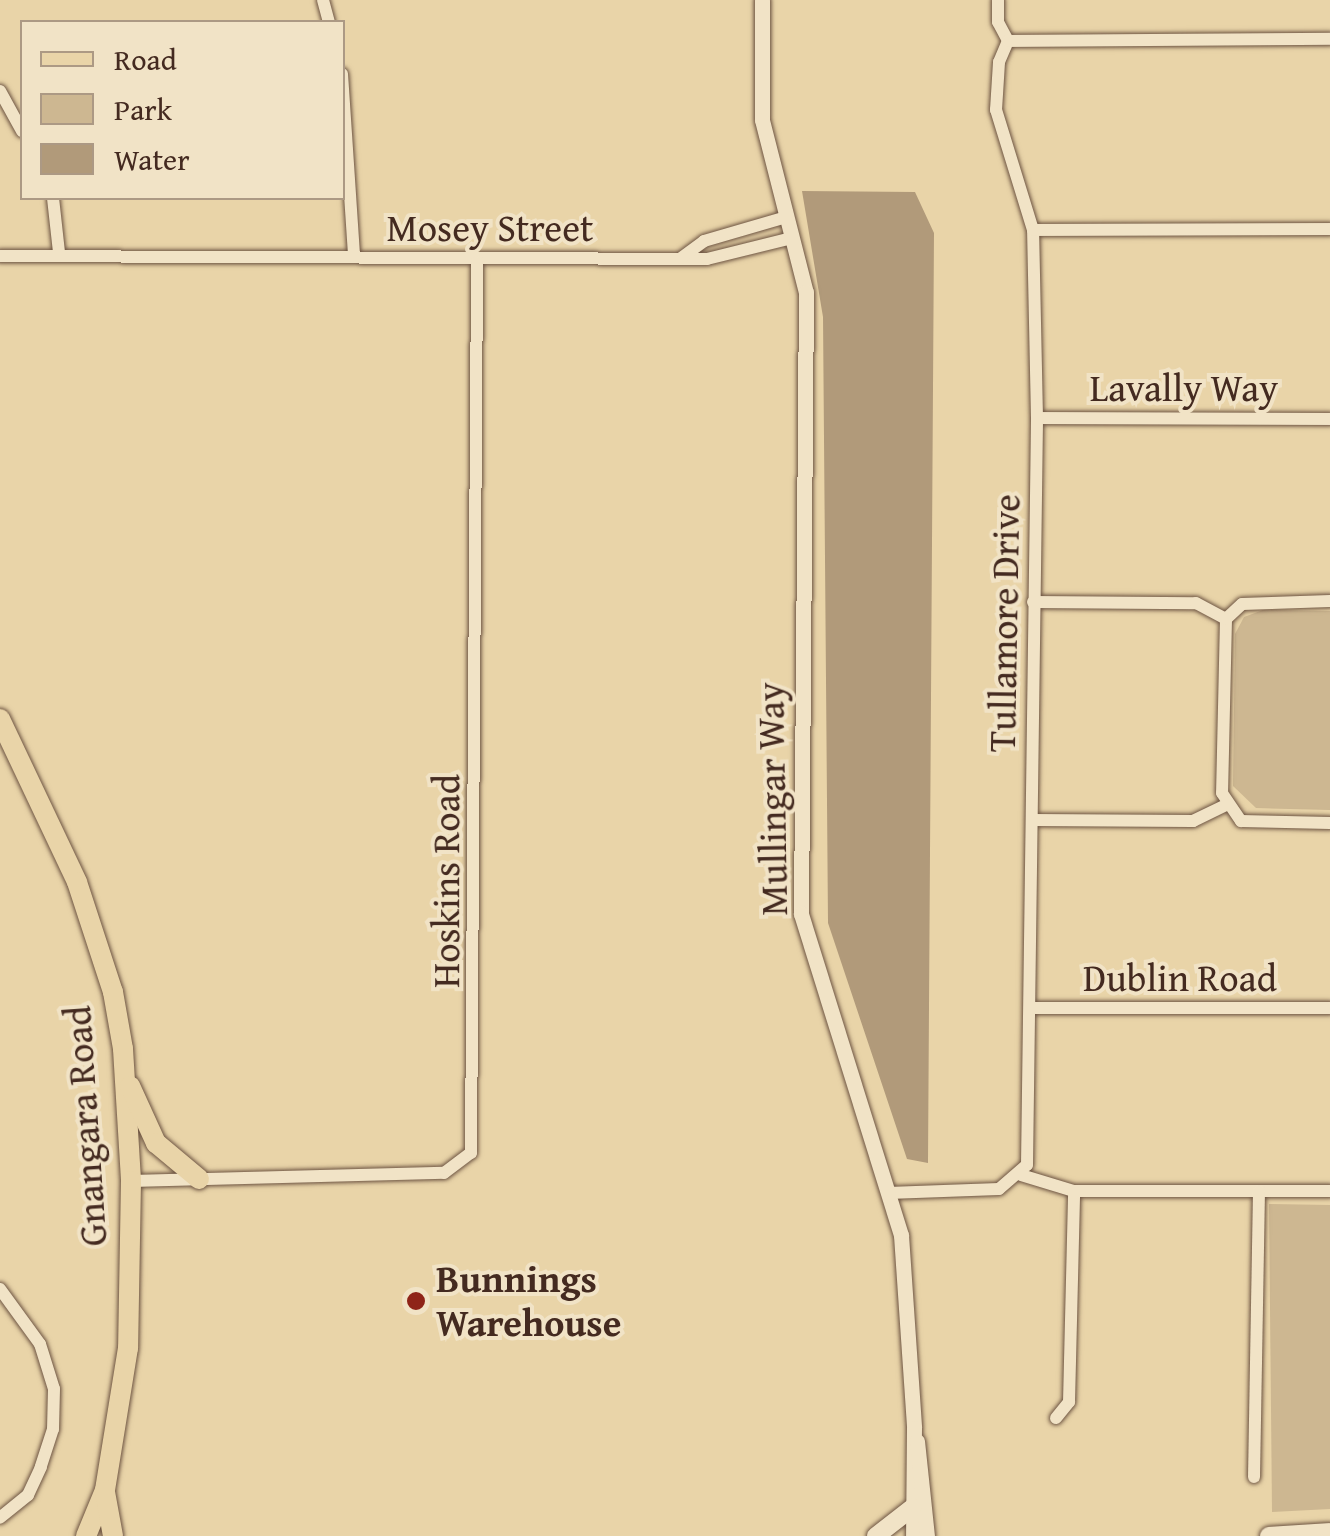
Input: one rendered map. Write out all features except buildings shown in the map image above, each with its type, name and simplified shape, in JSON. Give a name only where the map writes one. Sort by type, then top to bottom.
[{"type":"main road","name":"Gnangara Road","points":[[0,718],[57,832],[96,933],[125,1075],[131,1181],[128,1348],[105,1490],[86,1536]]},
{"type":"main road","points":[[125,1075],[156,1143],[199,1179]]},
{"type":"main road","name":"Gnangara Road","points":[[105,1490],[113,1536]]},
{"type":"main road","points":[[876,1536],[912,1508]]},
{"type":"main road","points":[[1269,1536],[1330,1532]]},
{"type":"street","name":"Mullingar Way","points":[[762,0],[762,120],[806,292],[800,914],[888,1192],[908,1294],[914,1428],[913,1536]]},
{"type":"street","points":[[998,0],[998,22],[1008,42],[1330,39]]},
{"type":"street","name":"Tullamore Drive","points":[[1008,42],[999,62],[996,110],[1033,230],[1038,418],[1028,1154],[1021,1175]]},
{"type":"street","points":[[0,91],[20,127]]},
{"type":"street","points":[[345,120],[354,257]]},
{"type":"street","points":[[54,200],[58,252]]},
{"type":"street","name":"Mosey Street","points":[[680,258],[704,241],[786,217]]},
{"type":"street","points":[[1033,230],[1330,229]]},
{"type":"street","name":"Mosey Street","points":[[0,256],[58,252],[478,262],[708,259],[792,238]]},
{"type":"street","name":"Hoskins Road","points":[[131,1181],[444,1173],[471,1154],[478,262]]},
{"type":"street","name":"Lavally Way","points":[[1038,418],[1330,419]]},
{"type":"street","points":[[1330,601],[1242,604],[1226,620],[1226,805],[1241,821],[1330,824]]},
{"type":"street","points":[[1033,602],[1196,603],[1226,620]]},
{"type":"street","points":[[1032,820],[1193,822],[1226,805]]},
{"type":"street","name":"Dublin Road","points":[[1030,1008],[1330,1008]]},
{"type":"street","points":[[888,1192],[999,1189],[1021,1175],[1074,1190],[1330,1191]]},
{"type":"street","points":[[1056,1418],[1069,1402],[1074,1190]]},
{"type":"street","points":[[1254,1477],[1258,1190]]},
{"type":"street","points":[[0,1289],[40,1344],[54,1389],[54,1430],[28,1495],[0,1518]]},
{"type":"street","name":"Mullingar Way","points":[[914,1428],[925,1470],[928,1536]]},
{"type":"green space","points":[[1263,610],[1330,611],[1330,810],[1256,808],[1233,786],[1235,634],[1244,617]]},
{"type":"green space","points":[[1269,1204],[1330,1205],[1330,1509],[1272,1512]]},
{"type":"water","points":[[802,191],[915,192],[934,233],[928,1163],[907,1159],[828,923],[823,317]]},
{"type":"place","name":"Bunnings Warehouse","points":[[416,1301]]}]
